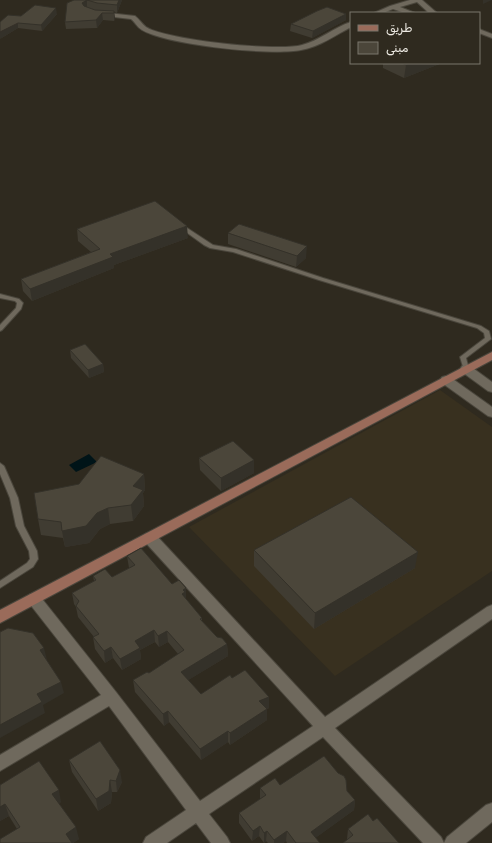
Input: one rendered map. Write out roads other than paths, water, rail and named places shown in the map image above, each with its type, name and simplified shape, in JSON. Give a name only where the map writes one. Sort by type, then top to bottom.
[{"type":"street","points":[[380,12],[418,0],[432,12]]},
{"type":"street","points":[[392,7],[409,12]]},
{"type":"street","points":[[91,13],[133,17],[143,28],[173,38],[228,46],[278,50],[302,48],[350,24]]},
{"type":"street","points":[[480,31],[492,36]]},
{"type":"street","points":[[0,617],[492,356]]},
{"type":"street","points":[[466,369],[492,388]]},
{"type":"street","points":[[446,380],[492,413]]},
{"type":"street","points":[[150,538],[324,727],[435,843]]},
{"type":"street","points":[[34,599],[111,697],[221,843]]},
{"type":"street","points":[[152,843],[492,611]]},
{"type":"street","points":[[0,764],[111,697]]},
{"type":"street","points":[[453,843],[492,811]]},
{"type":"lane","points":[[181,226],[212,247],[234,250],[321,279],[479,328],[487,332],[488,339],[463,357],[466,369]]},
{"type":"lane","points":[[0,296],[17,300],[20,303],[20,308],[0,329]]},
{"type":"lane","points":[[0,466],[14,498],[20,526],[33,551],[34,559],[30,565],[0,584]]}]
